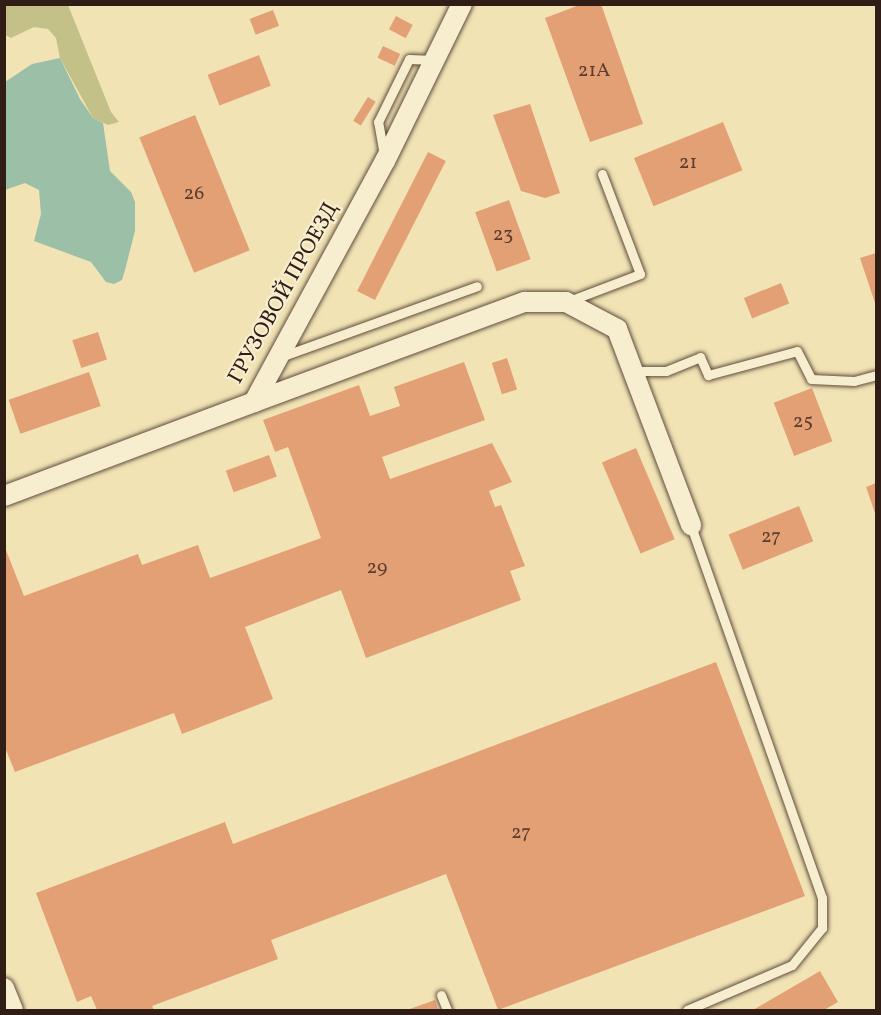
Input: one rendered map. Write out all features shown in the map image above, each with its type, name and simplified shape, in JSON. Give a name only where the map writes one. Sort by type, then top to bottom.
[{"type":"street","name":"ГРУЗОВОЙ ПРОЕЗД","points":[[4,496],[254,402],[385,161],[462,4]]},
{"type":"street","points":[[254,402],[525,302],[566,302],[617,329],[691,525]]},
{"type":"street","points":[[4,988],[12,1010]]},
{"type":"lane","points":[[566,302],[640,274],[602,174]]},
{"type":"lane","points":[[278,358],[477,286]]},
{"type":"lane","points":[[633,371],[666,371],[700,357],[708,375],[797,351],[811,380],[854,381],[876,375]]},
{"type":"lane","points":[[687,1011],[792,965],[822,928],[822,898],[691,525]]},
{"type":"lane","points":[[441,995],[447,1011]]},
{"type":"shaded area","points":[[4,5],[68,5],[111,112],[119,122],[108,125],[93,118],[60,58],[56,38],[48,29],[34,27],[11,38],[5,35]]},
{"type":"shaded area","points":[[60,58],[80,99],[93,118],[103,123],[110,171],[131,192],[135,202],[135,231],[122,280],[114,284],[106,282],[91,262],[34,241],[41,214],[39,190],[25,183],[5,190],[5,82],[32,64]]},
{"type":"building","points":[[582,4],[601,4],[643,124],[590,142],[545,18]]},
{"type":"building","points":[[273,10],[279,26],[256,35],[250,19]]},
{"type":"building","points":[[396,16],[413,25],[406,38],[389,29]]},
{"type":"building","points":[[383,46],[400,54],[395,66],[378,58]]},
{"type":"building","points":[[259,55],[271,86],[219,106],[208,75]]},
{"type":"building","points":[[368,97],[376,102],[361,126],[353,121]]},
{"type":"building","points":[[530,104],[560,193],[545,198],[521,191],[493,115]]},
{"type":"building","points":[[195,115],[250,250],[194,273],[139,137]]},
{"type":"building","points":[[723,122],[742,170],[653,206],[634,158]]},
{"type":"building","points":[[428,152],[446,161],[375,300],[357,291]]},
{"type":"building","points":[[509,200],[531,259],[497,272],[475,212]]},
{"type":"building","points":[[876,253],[876,306],[860,258]]},
{"type":"building","points":[[781,283],[789,303],[752,318],[744,298]]},
{"type":"building","points":[[98,332],[107,360],[81,368],[72,340]]},
{"type":"building","points":[[507,358],[517,389],[502,394],[492,363]]},
{"type":"building","points":[[464,362],[485,420],[382,457],[390,479],[492,443],[512,482],[489,491],[495,507],[501,505],[525,566],[510,571],[521,600],[366,658],[341,590],[245,627],[273,699],[182,734],[174,713],[15,772],[4,745],[4,545],[24,596],[138,554],[142,565],[198,545],[210,578],[321,538],[288,447],[275,452],[263,420],[359,385],[370,416],[400,406],[394,387]]},
{"type":"building","points":[[89,372],[101,406],[20,434],[9,400]]},
{"type":"building","points":[[812,388],[832,441],[794,456],[774,403]]},
{"type":"building","points":[[636,448],[675,539],[641,554],[602,462]]},
{"type":"building","points":[[269,455],[277,477],[234,492],[226,471]]},
{"type":"building","points":[[876,483],[876,516],[866,487]]},
{"type":"building","points":[[799,506],[813,541],[743,570],[729,534]]},
{"type":"building","points":[[716,662],[805,896],[498,1010],[446,874],[271,940],[278,959],[152,1006],[154,1010],[97,1010],[91,996],[77,1002],[36,893],[225,822],[233,844]]},
{"type":"building","points":[[820,971],[838,1002],[824,1010],[753,1010]]},
{"type":"building","points":[[435,1000],[438,1010],[407,1010]]}]
